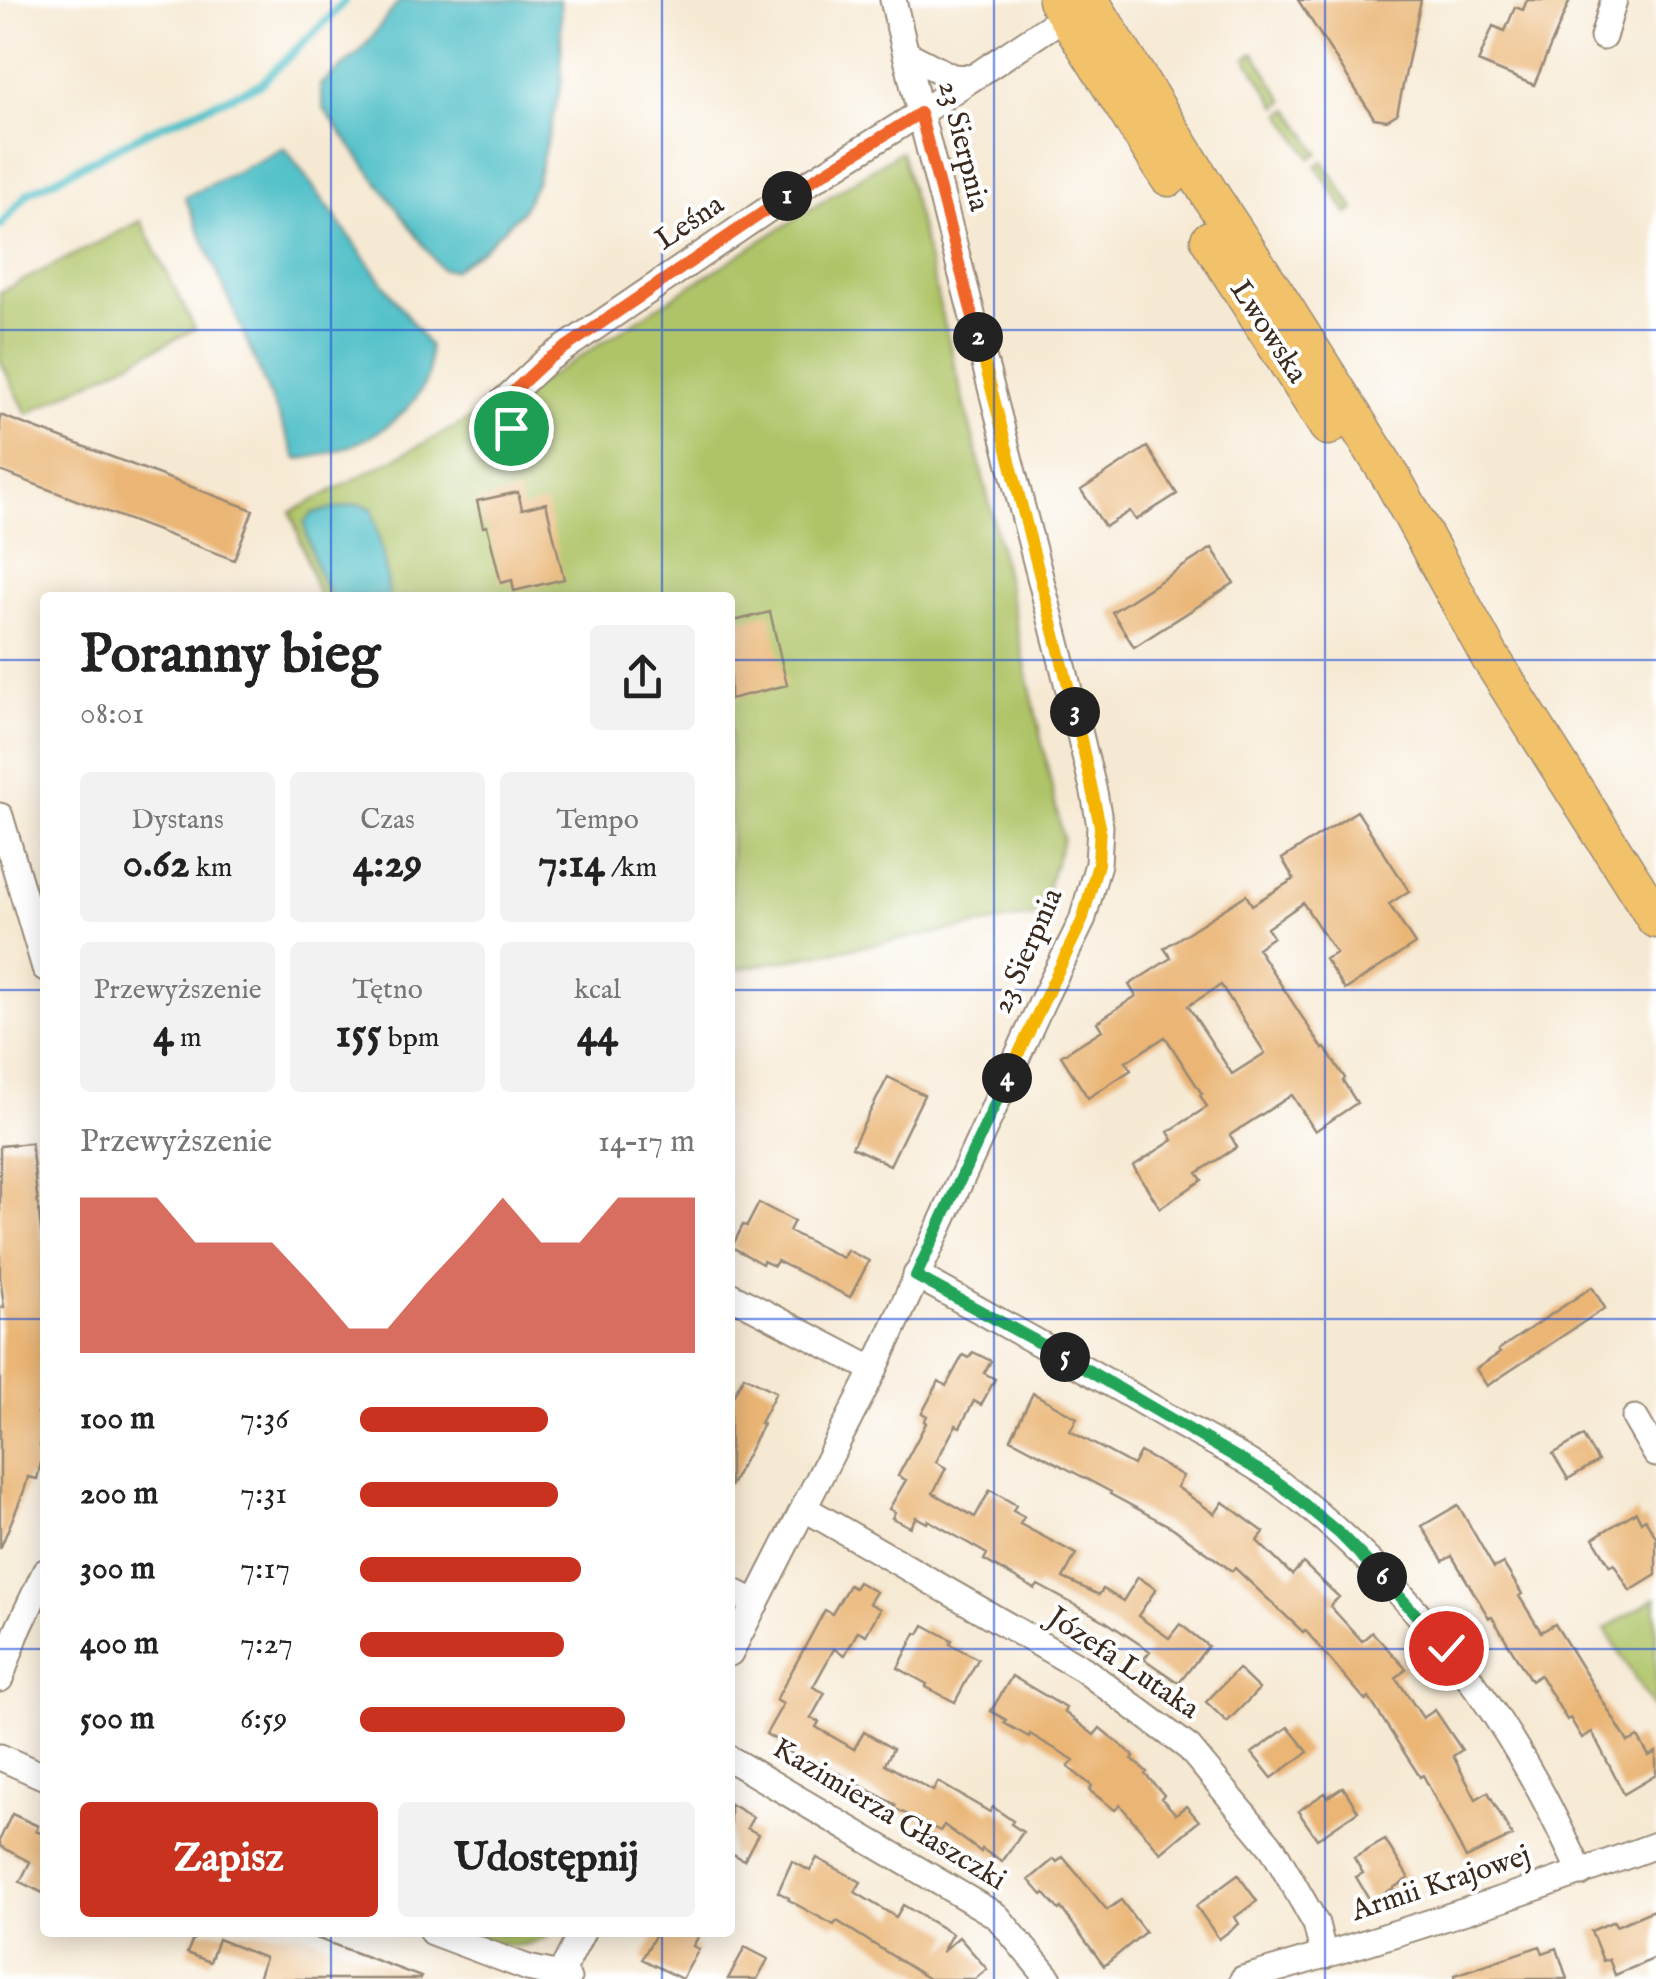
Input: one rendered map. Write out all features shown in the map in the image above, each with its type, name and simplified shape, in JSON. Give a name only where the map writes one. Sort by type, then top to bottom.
[{"type":"main road","name":"Lwowska","points":[[1079,3],[1276,294],[1393,480],[1490,657],[1656,919]]},
{"type":"street","name":"23 Sierpnia","points":[[735,1643],[874,1370],[1042,1000],[1082,921],[1098,864],[1100,826],[1062,662],[893,0]]},
{"type":"street","points":[[1604,37],[1614,0]]},
{"type":"street","name":"Leśna","points":[[528,428],[501,424],[496,416],[499,405],[547,360],[1079,3]]},
{"type":"street","name":"23 Sierpnia","points":[[907,54],[952,76],[972,78]]},
{"type":"street","points":[[0,816],[40,951]]},
{"type":"street","points":[[916,1276],[1095,1374],[1275,1480],[1340,1534],[1408,1604],[1465,1674],[1533,1777],[1581,1873]]},
{"type":"street","points":[[735,1298],[874,1370]]},
{"type":"street","points":[[1636,1418],[1656,1454]]},
{"type":"street","name":"Józefa Lutaka","points":[[804,1508],[1083,1669],[1188,1748],[1273,1849],[1316,1924],[1324,1956]]},
{"type":"street","points":[[0,1679],[40,1583]]},
{"type":"street","points":[[735,1592],[756,1603]]},
{"type":"street","points":[[0,1757],[40,1775]]},
{"type":"street","name":"Kazimierza Głaszczki","points":[[735,1762],[997,1916],[1049,1979]]},
{"type":"street","name":"Armii Krajowej","points":[[1243,1979],[1581,1873],[1656,1845]]},
{"type":"street","points":[[445,1937],[562,1978],[580,1937]]},
{"type":"green space","points":[[1254,53],[1285,102],[1278,107],[1246,58]]},
{"type":"green space","points":[[1290,109],[1319,153],[1311,158],[1282,114]]},
{"type":"green space","points":[[901,151],[991,509],[1063,839],[1038,915],[735,969],[735,592],[317,592],[291,512],[536,385]]},
{"type":"green space","points":[[1323,161],[1355,210],[1348,214],[1316,166]]},
{"type":"green space","points":[[141,221],[195,329],[27,414],[0,360],[0,292]]},
{"type":"green space","points":[[1656,1598],[1656,1713],[1605,1629]]},
{"type":"green space","points":[[478,1937],[546,1937],[530,1944],[499,1944]]},
{"type":"water","points":[[400,0],[560,0],[562,81],[536,183],[521,212],[484,248],[453,270],[441,269],[324,109],[320,85],[360,52]]},
{"type":"water","points":[[285,148],[429,346],[427,378],[405,411],[390,424],[355,444],[297,459],[185,197]]},
{"type":"water","points":[[360,504],[372,508],[388,592],[329,592],[304,523],[313,513]]},
{"type":"building","points":[[1298,0],[1421,0],[1397,114],[1387,120],[1374,118]]},
{"type":"building","points":[[1527,0],[1570,0],[1534,85],[1478,62],[1493,26],[1505,31],[1515,7],[1523,10]]},
{"type":"building","points":[[0,415],[253,510],[234,560],[0,471]]},
{"type":"building","points":[[1147,447],[1177,494],[1136,520],[1130,511],[1105,527],[1081,490]]},
{"type":"building","points":[[518,492],[522,509],[546,503],[564,579],[514,591],[512,580],[501,583],[477,501]]},
{"type":"building","points":[[1212,548],[1234,583],[1134,647],[1112,612]]},
{"type":"building","points":[[770,612],[787,685],[735,698],[735,621]]},
{"type":"building","points":[[1357,811],[1409,891],[1389,904],[1415,944],[1345,990],[1325,959],[1336,953],[1303,903],[1267,928],[1273,937],[1257,948],[1345,1078],[1343,1081],[1357,1103],[1315,1131],[1292,1095],[1230,1135],[1237,1147],[1197,1173],[1202,1180],[1160,1208],[1133,1166],[1173,1140],[1168,1132],[1207,1107],[1168,1041],[1165,1037],[1126,1062],[1131,1070],[1088,1098],[1061,1056],[1102,1030],[1097,1022],[1136,996],[1129,985],[1171,958],[1164,948],[1246,895],[1252,905],[1294,879],[1282,859]],"holes":[[[1221,985],[1265,1053],[1232,1074],[1188,1006]]]},
{"type":"building","points":[[888,1077],[924,1095],[890,1165],[852,1147]]},
{"type":"building","points":[[31,1143],[40,1222],[40,1467],[37,1479],[28,1477],[0,1549],[0,1307],[4,1307],[0,1276],[0,1146]]},
{"type":"building","points":[[759,1203],[794,1221],[789,1231],[843,1258],[847,1250],[869,1261],[850,1297],[777,1261],[774,1266],[763,1261],[762,1264],[735,1249],[743,1225],[747,1226]]},
{"type":"building","points":[[1592,1287],[1605,1308],[1487,1386],[1476,1369]]},
{"type":"building","points":[[973,1352],[991,1361],[984,1373],[995,1379],[981,1405],[974,1401],[960,1427],[956,1425],[936,1462],[946,1468],[933,1493],[975,1517],[990,1490],[1016,1505],[1013,1511],[1024,1517],[1020,1524],[1076,1554],[1063,1578],[1099,1595],[1103,1589],[1123,1601],[1138,1577],[1156,1589],[1138,1616],[1169,1638],[1180,1624],[1208,1646],[1179,1683],[1144,1659],[1150,1651],[1105,1621],[984,1560],[987,1554],[928,1520],[927,1523],[916,1517],[910,1527],[892,1518],[895,1512],[889,1509],[906,1480],[898,1476],[926,1423],[927,1416],[922,1413],[939,1381],[946,1386],[963,1355],[969,1358]]},
{"type":"building","points":[[744,1376],[776,1392],[735,1477],[735,1393]]},
{"type":"building","points":[[1033,1393],[1077,1418],[1070,1431],[1133,1465],[1140,1452],[1183,1476],[1177,1487],[1215,1514],[1223,1502],[1264,1532],[1257,1541],[1292,1575],[1303,1563],[1339,1597],[1330,1606],[1362,1641],[1372,1632],[1406,1669],[1396,1678],[1423,1718],[1435,1710],[1462,1750],[1453,1756],[1476,1799],[1488,1792],[1512,1836],[1466,1858],[1423,1775],[1420,1777],[1369,1698],[1366,1701],[1305,1630],[1235,1568],[1232,1571],[1173,1528],[1011,1439]]},
{"type":"building","points":[[1583,1436],[1598,1461],[1568,1479],[1553,1454]]},
{"type":"building","points":[[1458,1505],[1494,1568],[1503,1563],[1541,1632],[1555,1624],[1628,1742],[1638,1737],[1649,1756],[1656,1752],[1656,1775],[1624,1794],[1592,1732],[1582,1738],[1540,1675],[1531,1681],[1452,1556],[1443,1561],[1422,1526]]},
{"type":"building","points":[[1636,1512],[1656,1537],[1656,1575],[1630,1591],[1593,1538]]},
{"type":"building","points":[[858,1582],[876,1592],[869,1603],[880,1609],[866,1635],[858,1631],[845,1655],[834,1649],[813,1687],[825,1693],[811,1718],[819,1722],[816,1727],[854,1749],[864,1732],[893,1749],[885,1764],[933,1791],[938,1782],[990,1812],[993,1807],[1013,1821],[1011,1824],[1023,1832],[1002,1862],[944,1825],[940,1831],[818,1762],[815,1767],[778,1746],[780,1742],[766,1734],[783,1704],[776,1700],[825,1610],[832,1614],[849,1585],[854,1588]]},
{"type":"building","points":[[924,1625],[978,1659],[955,1702],[898,1668]]},
{"type":"building","points":[[1238,1669],[1259,1689],[1227,1722],[1206,1702]]},
{"type":"building","points":[[1012,1676],[1066,1708],[1064,1712],[1094,1735],[1100,1728],[1134,1756],[1132,1759],[1147,1772],[1164,1795],[1161,1798],[1176,1814],[1186,1806],[1199,1821],[1161,1853],[1120,1805],[1115,1810],[1089,1790],[1092,1786],[1068,1767],[1074,1760],[1004,1723],[1006,1720],[991,1711]]},
{"type":"building","points":[[1288,1727],[1308,1752],[1272,1778],[1252,1753]]},
{"type":"building","points":[[1343,1787],[1358,1811],[1317,1839],[1298,1811],[1325,1793],[1328,1797]]},
{"type":"building","points":[[735,1807],[753,1817],[747,1828],[758,1834],[744,1860],[735,1855]]},
{"type":"building","points":[[12,1814],[38,1826],[40,1892],[20,1882],[30,1862],[0,1846]]},
{"type":"building","points":[[1385,1840],[1409,1878],[1371,1902],[1356,1877],[1363,1873],[1354,1858]]},
{"type":"building","points":[[1063,1857],[1107,1910],[1121,1900],[1145,1932],[1104,1966],[1061,1908],[1029,1880],[1054,1859],[1057,1862]]},
{"type":"building","points":[[817,1858],[861,1882],[855,1892],[896,1917],[903,1905],[952,1934],[942,1952],[959,1937],[987,1969],[975,1979],[929,1979],[837,1921],[834,1925],[778,1892],[792,1861],[810,1871]]},
{"type":"building","points":[[1238,1875],[1257,1901],[1235,1917],[1239,1924],[1219,1939],[1196,1906]]},
{"type":"building","points":[[1656,1909],[1656,1958],[1615,1975],[1609,1959],[1603,1961],[1591,1931],[1614,1921],[1616,1926]]},
{"type":"building","points":[[194,1937],[313,1937],[421,1977],[258,1979],[265,1958],[218,1939],[210,1962],[187,1953]]},
{"type":"building","points":[[654,1937],[698,1937],[693,1946],[699,1949],[682,1979],[642,1959]]},
{"type":"building","points":[[1540,1946],[1543,1953],[1557,1948],[1567,1979],[1455,1979],[1455,1975]]},
{"type":"building","points":[[745,1947],[768,1959],[757,1979],[728,1979]]},
{"type":"waterway","points":[[0,226],[28,193],[149,131],[260,84],[345,0]]},
{"type":"route","points":[[511,428],[501,424],[496,416],[499,405],[547,360],[783,199],[920,113],[1062,662],[1100,826],[1098,864],[1082,921],[916,1276],[1095,1374],[1275,1480],[1340,1534],[1446,1648]]}]
